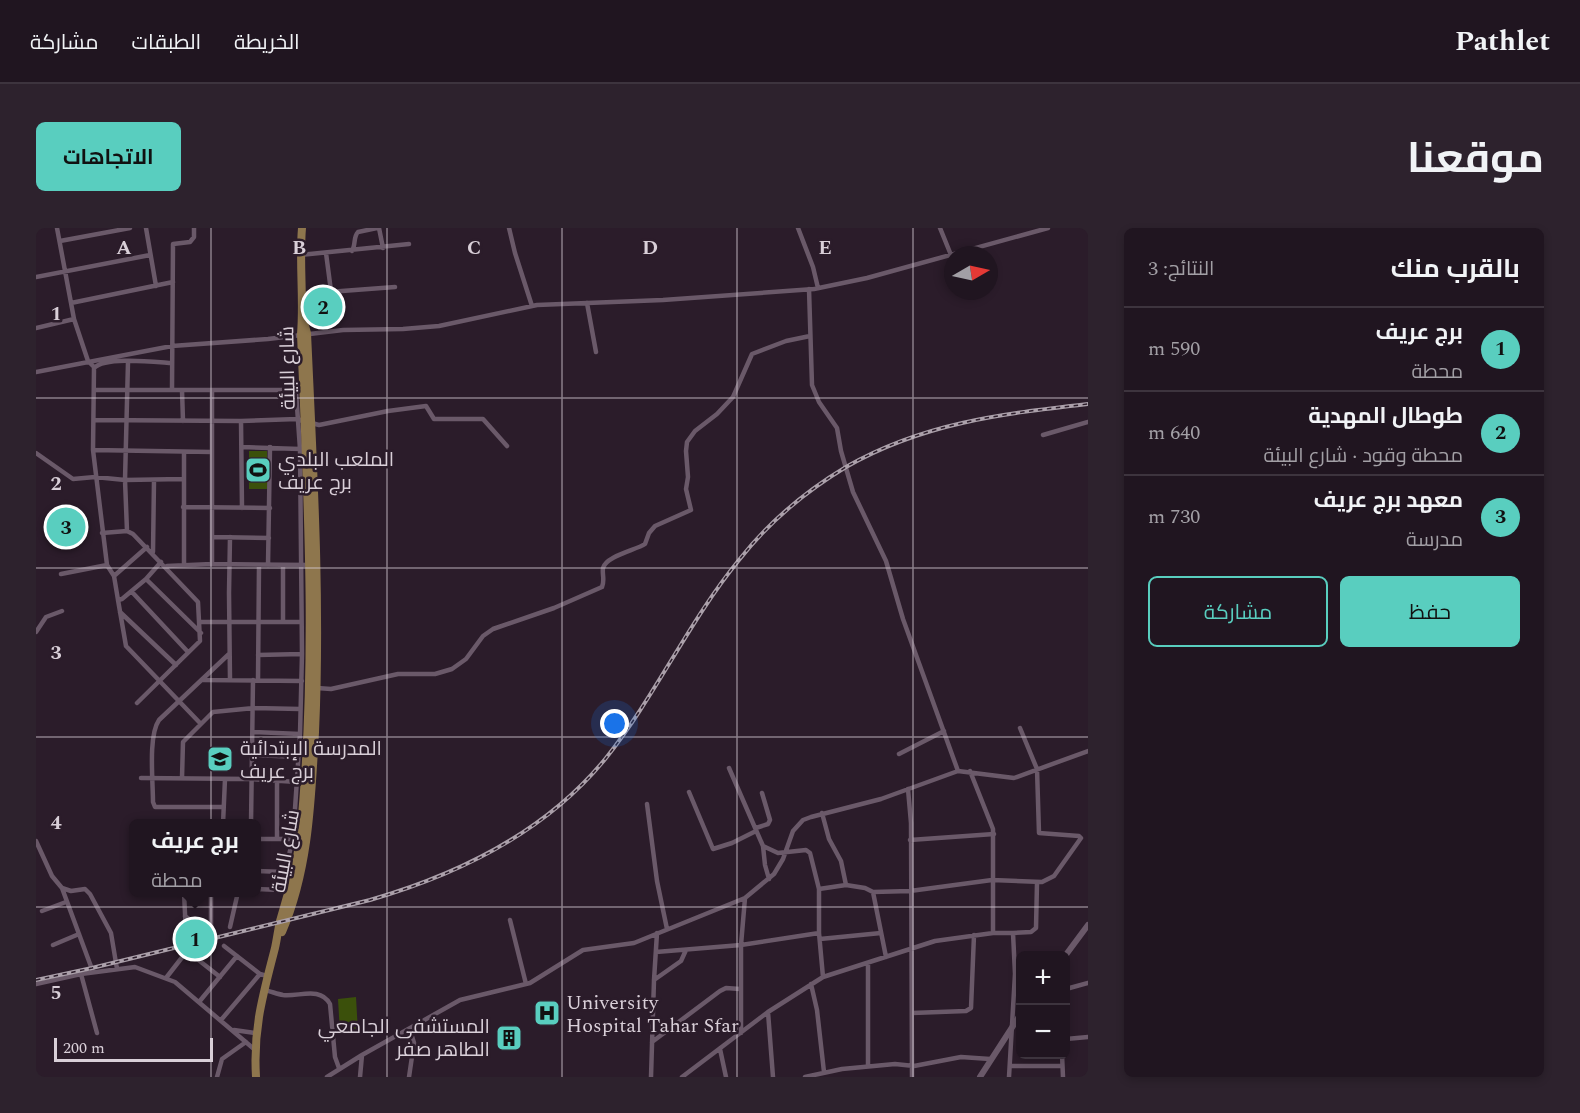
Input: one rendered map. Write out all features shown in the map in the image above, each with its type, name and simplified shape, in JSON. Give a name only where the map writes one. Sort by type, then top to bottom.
[{"type":"main road","name":"شارع البيئة","points":[[276,946],[300,840],[316,688],[313,564],[304,421],[304,334],[300,255],[302,228]]},
{"type":"main road","name":"شارع البيئة","points":[[256,1077],[255,1034],[264,990],[263,975],[298,887],[307,753],[313,564]]},
{"type":"street","points":[[57,228],[74,319],[88,361],[94,367],[95,477],[107,565],[114,576],[126,646],[200,723]]},
{"type":"street","points":[[60,241],[130,228]]},
{"type":"street","points":[[146,228],[156,286]]},
{"type":"street","points":[[172,390],[173,244],[190,242],[194,237],[194,228]]},
{"type":"street","points":[[352,251],[358,232],[378,228],[383,248]]},
{"type":"street","points":[[509,228],[532,306]]},
{"type":"street","points":[[798,228],[813,267],[818,288]]},
{"type":"street","points":[[940,228],[947,246]]},
{"type":"street","points":[[983,246],[1048,228]]},
{"type":"street","points":[[300,255],[409,244]]},
{"type":"street","points":[[326,253],[331,291]]},
{"type":"street","points":[[36,277],[150,255]]},
{"type":"street","points":[[36,372],[172,346],[343,330],[439,326],[532,306],[700,298],[818,288],[867,278],[944,257]]},
{"type":"street","points":[[71,303],[173,282]]},
{"type":"street","points":[[302,294],[395,286]]},
{"type":"street","points":[[809,289],[812,385],[819,402],[837,428],[853,492],[886,561],[903,619],[958,771]]},
{"type":"street","points":[[587,303],[596,352]]},
{"type":"street","points":[[36,328],[74,319]]},
{"type":"street","points":[[316,688],[331,689],[398,674],[435,674],[452,669],[466,659],[483,636],[493,629],[554,608],[602,587],[604,584],[603,567],[606,563],[642,547],[647,542],[649,532],[655,526],[691,510],[686,489],[687,441],[733,397],[752,354],[786,341],[810,336]]},
{"type":"street","points":[[127,531],[125,421],[128,362]]},
{"type":"street","points":[[94,367],[104,363],[172,363]]},
{"type":"street","points":[[94,390],[294,390],[296,392],[304,421],[300,449],[302,681],[297,782],[300,840],[285,872],[280,890]]},
{"type":"street","points":[[182,390],[183,421]]},
{"type":"street","points":[[212,391],[212,564]]},
{"type":"street","points":[[94,420],[304,421],[319,425],[426,406],[434,419],[483,418],[507,446]]},
{"type":"street","points":[[241,421],[242,508]]},
{"type":"street","points":[[1043,435],[1088,422]]},
{"type":"street","points":[[242,447],[300,449]]},
{"type":"street","points":[[268,565],[270,447]]},
{"type":"street","points":[[93,450],[212,452]]},
{"type":"street","points":[[36,453],[71,478],[183,479]]},
{"type":"street","points":[[183,565],[184,453]]},
{"type":"street","points":[[153,553],[154,480]]},
{"type":"street","points":[[183,507],[270,508]]},
{"type":"street","points":[[102,533],[127,531],[135,535],[198,602],[200,641],[137,703]]},
{"type":"street","points":[[212,537],[269,538]]},
{"type":"street","points":[[230,680],[231,537]]},
{"type":"street","points":[[114,576],[147,548]]},
{"type":"street","points":[[118,600],[132,592],[161,562]]},
{"type":"street","points":[[166,566],[313,564]]},
{"type":"street","points":[[61,574],[107,565]]},
{"type":"street","points":[[251,819],[258,655],[259,565]]},
{"type":"street","points":[[283,565],[283,622]]},
{"type":"street","points":[[146,579],[201,633]]},
{"type":"street","points":[[132,592],[188,652]]},
{"type":"street","points":[[36,632],[46,617],[62,611]]},
{"type":"street","points":[[120,612],[176,664]]},
{"type":"street","points":[[200,622],[301,621]]},
{"type":"street","points":[[223,807],[155,807],[153,804],[153,741],[159,720],[229,654]]},
{"type":"street","points":[[258,655],[302,654]]},
{"type":"street","points":[[202,680],[302,681]]},
{"type":"street","points":[[182,778],[183,742],[200,723],[216,710],[300,709]]},
{"type":"street","points":[[819,889],[846,885],[873,892],[910,891],[992,880],[1037,883],[1054,876],[1081,838],[1039,833],[1037,769],[1020,728]]},
{"type":"street","points":[[899,754],[944,731]]},
{"type":"street","points":[[253,732],[300,734]]},
{"type":"street","points":[[327,1077],[339,1068],[467,997],[526,984],[543,977],[583,950],[634,943],[745,898],[769,879],[785,853],[790,836],[797,825],[804,820],[822,813],[881,799],[958,771],[1014,778],[1088,751]]},
{"type":"street","points":[[253,755],[299,758]]},
{"type":"street","points":[[729,768],[763,846],[769,879]]},
{"type":"street","points":[[970,771],[994,834],[993,933]]},
{"type":"street","points":[[141,778],[251,779],[297,782]]},
{"type":"street","points":[[223,819],[225,779]]},
{"type":"street","points":[[277,780],[277,839]]},
{"type":"street","points":[[908,789],[914,1066],[912,1077]]},
{"type":"street","points":[[689,792],[713,849],[723,847],[768,824],[770,820],[762,793]]},
{"type":"street","points":[[647,804],[657,881],[667,929]]},
{"type":"street","points":[[822,813],[828,836],[841,861],[846,885]]},
{"type":"street","points":[[910,840],[994,834]]},
{"type":"street","points":[[261,839],[300,840]]},
{"type":"street","points":[[36,841],[52,876],[62,888],[93,972]]},
{"type":"street","points":[[763,846],[772,851],[785,853],[809,851],[819,889],[819,933],[824,976]]},
{"type":"street","points":[[261,871],[285,872]]},
{"type":"street","points":[[682,1077],[768,1012],[824,976],[935,941],[993,933],[1031,932],[1036,928],[1037,883]]},
{"type":"street","points":[[62,888],[71,891],[85,889],[90,894],[111,933],[117,969]]},
{"type":"street","points":[[261,889],[290,891]]},
{"type":"street","points":[[873,892],[886,957]]},
{"type":"street","points":[[184,897],[186,935]]},
{"type":"street","points":[[185,916],[207,932],[211,932],[211,897]]},
{"type":"street","points":[[230,927],[236,897]]},
{"type":"street","points":[[741,1033],[741,945],[745,898]]},
{"type":"street","points":[[42,911],[66,902]]},
{"type":"street","points":[[510,920],[526,984]]},
{"type":"street","points":[[1069,951],[1088,925]]},
{"type":"street","points":[[651,1077],[657,933]]},
{"type":"street","points":[[656,952],[741,945],[819,933]]},
{"type":"street","points":[[820,939],[881,933]]},
{"type":"street","points":[[1009,1077],[1015,974],[1013,933]]},
{"type":"street","points":[[53,945],[79,934]]},
{"type":"street","points":[[912,1013],[957,1012],[971,1008],[974,935]]},
{"type":"street","points":[[221,1020],[263,975],[224,946]]},
{"type":"street","points":[[654,980],[681,961],[686,950]]},
{"type":"street","points":[[166,978],[187,951],[220,977]]},
{"type":"street","points":[[200,1002],[237,956]]},
{"type":"street","points":[[868,963],[868,1066]]},
{"type":"street","points":[[36,984],[81,974],[135,967],[175,982],[254,1049]]},
{"type":"street","points":[[81,974],[98,1033]]},
{"type":"street","points":[[1070,986],[1088,983]]},
{"type":"street","points":[[811,984],[817,1010],[824,1072]]},
{"type":"street","points":[[652,1042],[720,991],[726,988],[740,989]]},
{"type":"street","points":[[264,990],[284,995],[315,994],[327,999],[330,1004],[335,1058],[339,1068]]},
{"type":"street","points":[[768,1012],[773,1077]]},
{"type":"street","points":[[980,1077],[1016,1021]]},
{"type":"street","points":[[234,1030],[255,1034]]},
{"type":"street","points":[[409,1077],[414,1043],[410,1030]]},
{"type":"street","points":[[1070,1039],[1088,1037]]},
{"type":"street","points":[[217,1077],[222,1059],[246,1042]]},
{"type":"street","points":[[720,1049],[726,1077]]},
{"type":"street","points":[[360,1077],[362,1055]]},
{"type":"street","points":[[805,1077],[868,1066],[895,1064],[914,1066],[961,1057],[990,1059]]},
{"type":"street","points":[[1062,1059],[1063,1077]]},
{"type":"street","points":[[1010,1066],[1062,1066]]},
{"type":"street","points":[[842,1069],[843,1077]]},
{"type":"green space","name":"الملعب البلدي برج عريف","points":[[249,451],[267,451],[267,489],[249,489]]},
{"type":"green space","points":[[356,997],[358,1032],[340,1033],[338,999]]},
{"type":"railway","points":[[36,980],[370,900],[436,877],[499,847],[529,829],[556,808],[606,758],[641,709],[721,583],[750,546],[788,509],[816,486],[875,452],[933,430],[994,417],[1088,404]]},
{"type":"place","name":"طوطال المهدية","points":[[323,307]]},
{"type":"place","name":"الملعب البلدي برج عريف","points":[[258,470]]},
{"type":"place","name":"معهد برج عريف","points":[[66,527]]},
{"type":"place","name":"المدرسة الإبتدائية برج عريف","points":[[220,759]]},
{"type":"place","name":"برج عريف","points":[[195,939]]},
{"type":"place","name":"University Hospital Tahar Sfar","points":[[547,1013]]},
{"type":"place","name":"المستشفى الجامعي الطاهر صفر","points":[[509,1038]]}]
